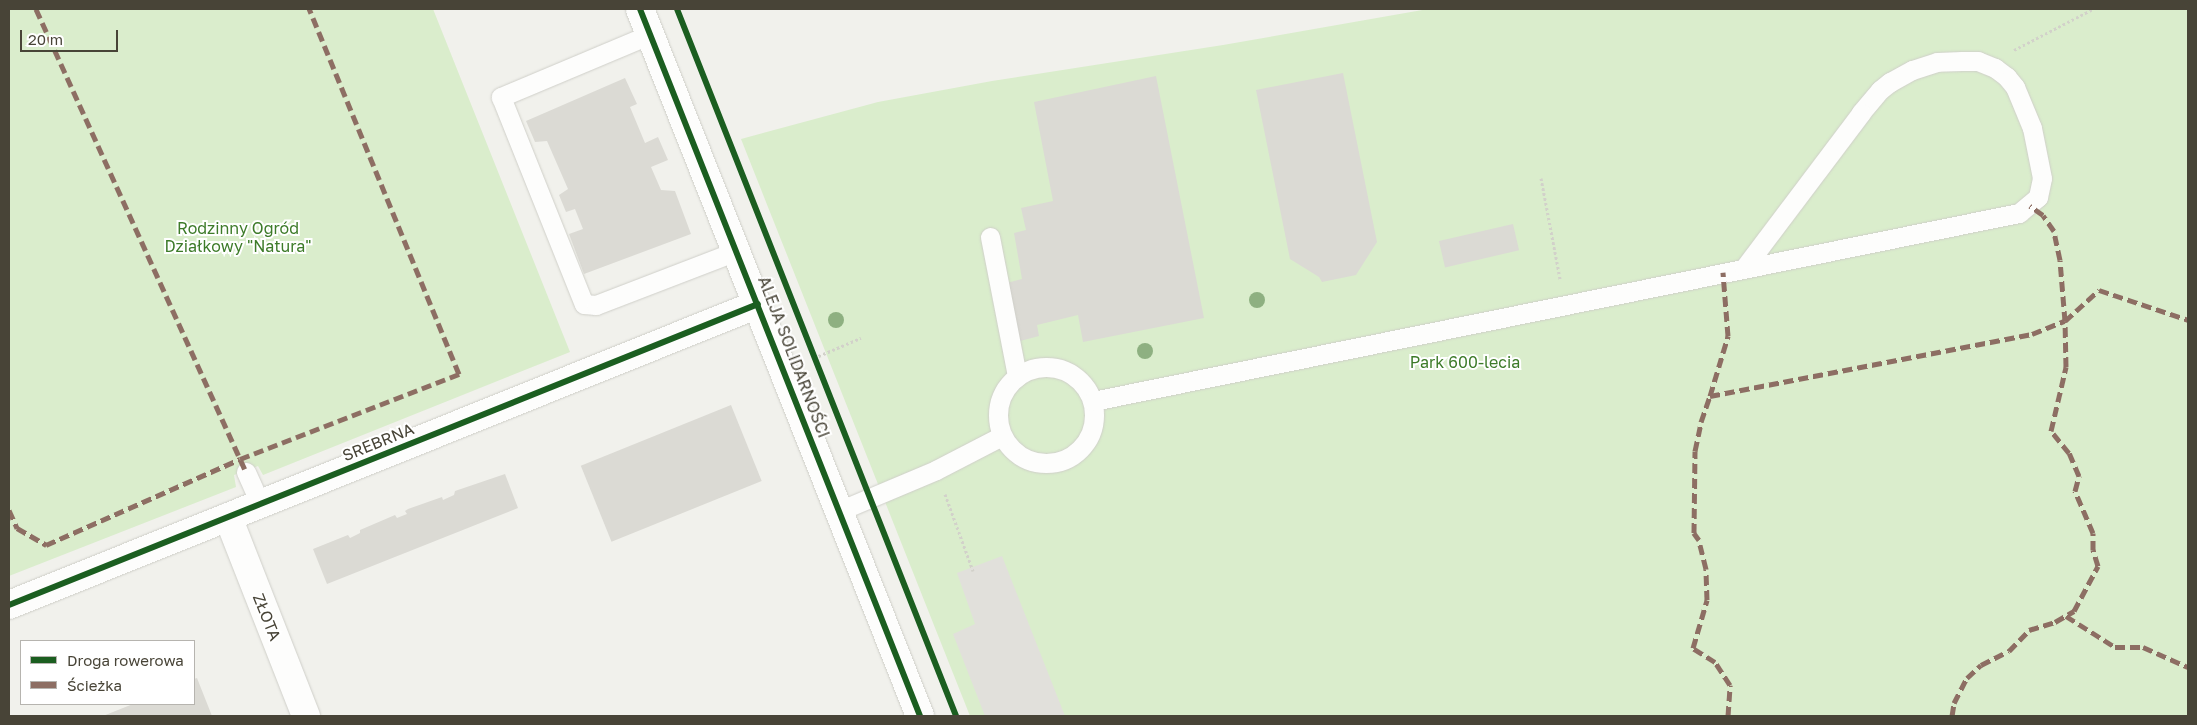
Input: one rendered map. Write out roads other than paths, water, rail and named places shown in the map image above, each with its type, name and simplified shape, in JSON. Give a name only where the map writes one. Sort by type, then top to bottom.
[{"type":"street","name":"ALEJA SOLIDARNOŚCI","points":[[640,9],[920,716]]},
{"type":"street","name":"SREBRNA","points":[[9,606],[758,304]]},
{"type":"street","name":"ZŁOTA","points":[[228,517],[306,716]]},
{"type":"lane","points":[[651,34],[501,97],[584,304],[596,306],[737,251]]},
{"type":"lane","points":[[1093,401],[1565,304],[2019,214],[2038,197],[2042,178],[2032,128],[2015,87],[1998,70],[1978,62],[1949,61],[1912,70],[1890,82],[1880,90],[1861,113],[1744,268]]},
{"type":"lane","points":[[990,237],[1017,376]]},
{"type":"lane","points":[[1046,367],[1061,369],[1075,376],[1086,387],[1093,401],[1095,417],[1092,433],[1084,447],[1071,458],[1056,463],[1040,464],[1024,459],[1011,449],[1002,436],[998,423],[1001,397],[1017,376],[1031,369],[1046,367]]},
{"type":"lane","points":[[840,511],[936,470],[1002,436]]},
{"type":"lane","points":[[246,472],[260,504]]},
{"type":"park label","name":"Rodzinny Ogród Działkowy \"Natura\"","points":[[238,237]]},
{"type":"park label","name":"Park 600-lecia","points":[[1465,362]]}]
